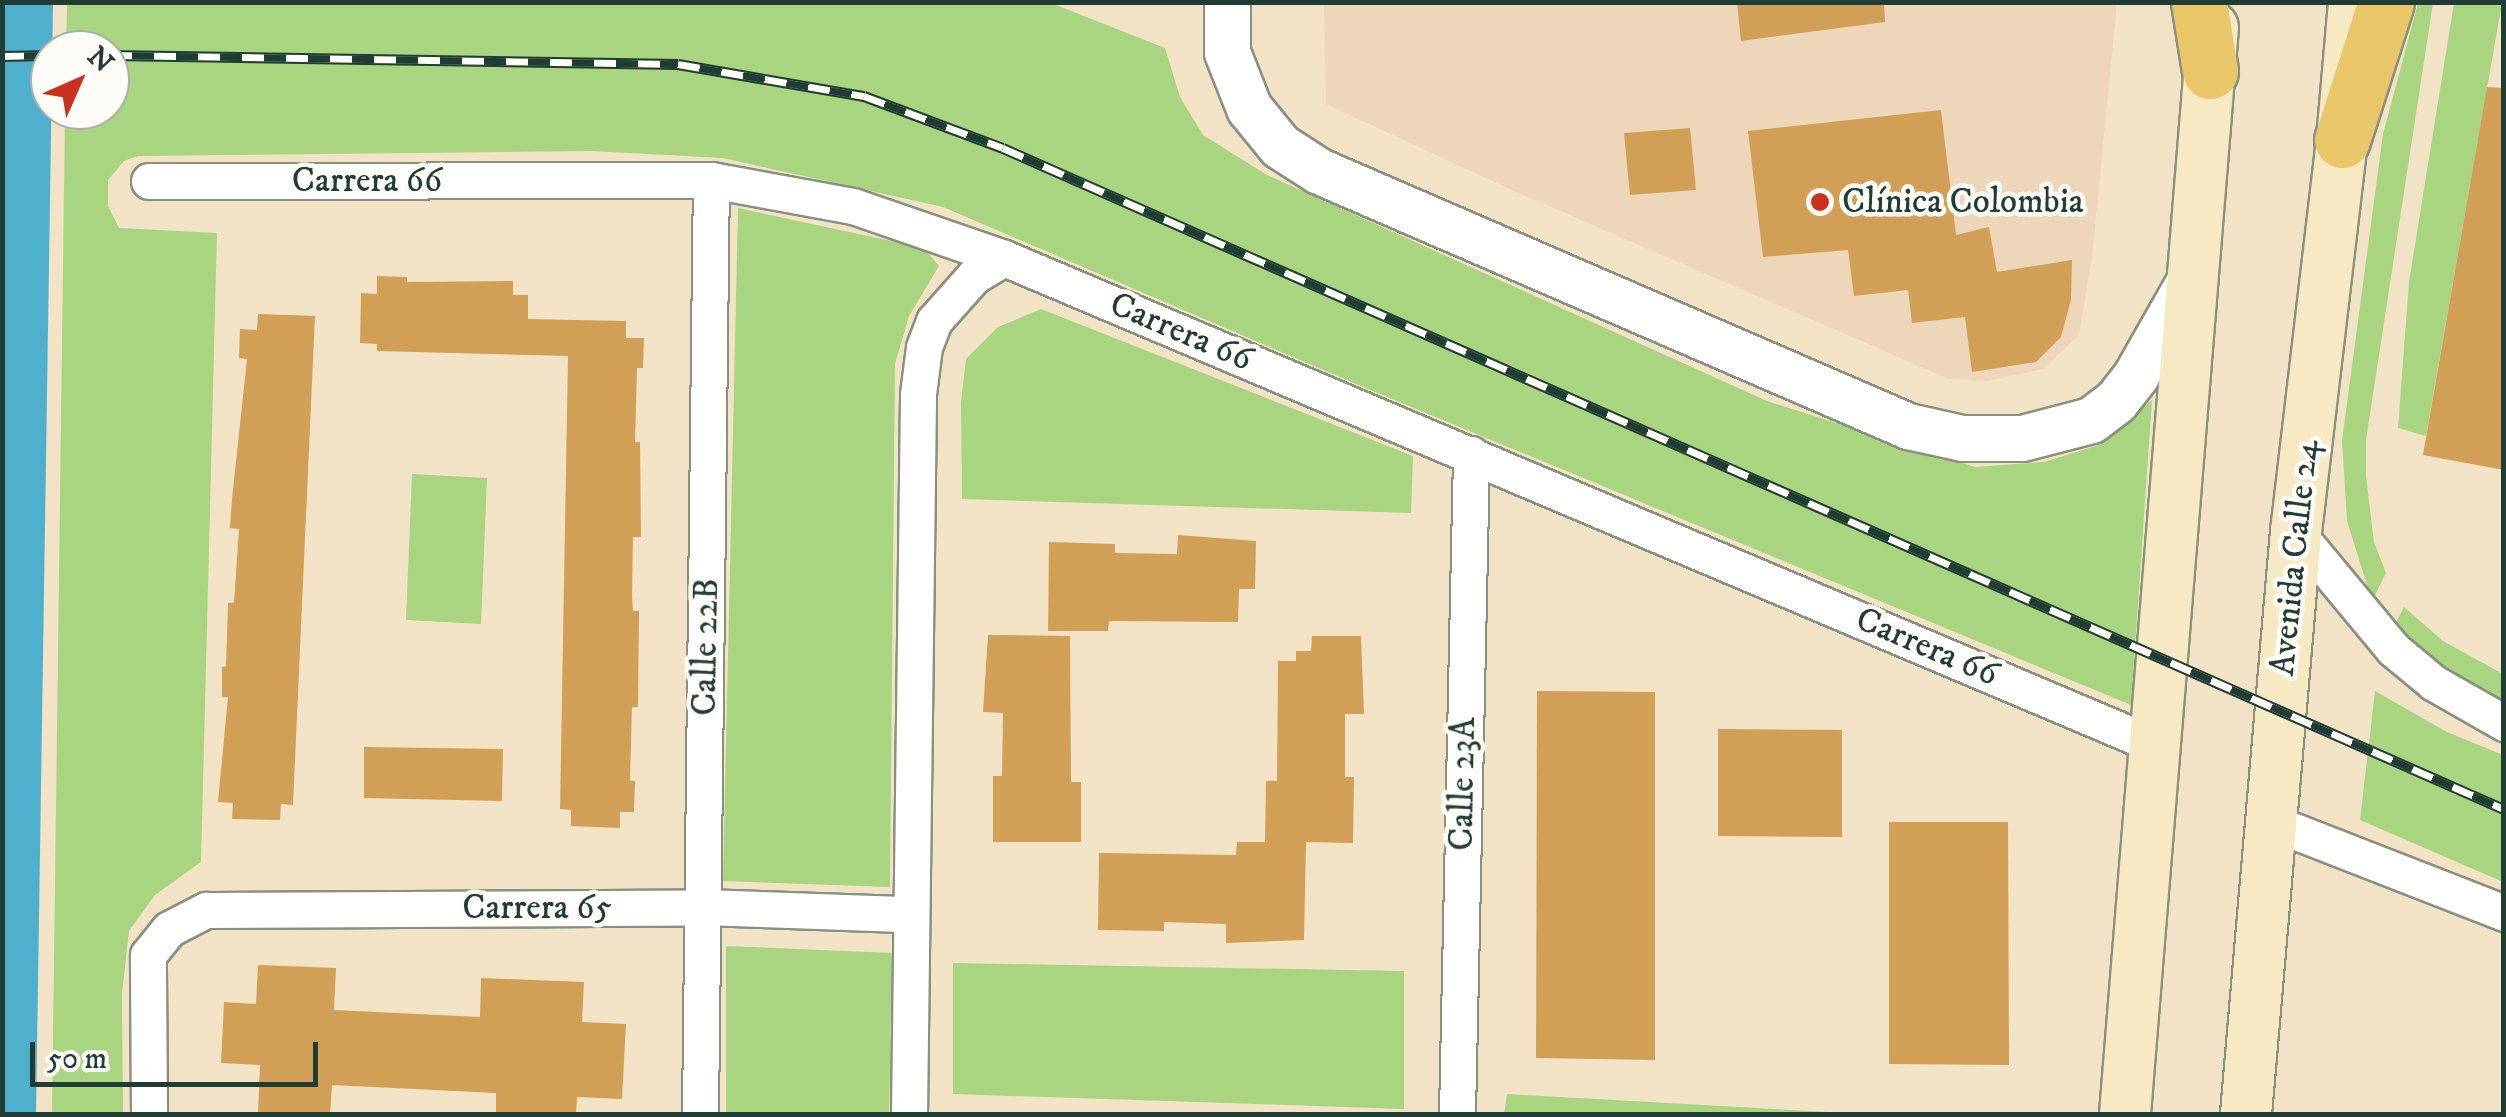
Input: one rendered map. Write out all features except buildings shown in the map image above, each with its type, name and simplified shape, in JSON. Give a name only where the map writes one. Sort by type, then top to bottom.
[{"type":"main road","points":[[2199,2],[2210,70]]},
{"type":"main road","points":[[2126,1114],[2215,2]]},
{"type":"main road","name":"Avenida Calle 24","points":[[2246,1114],[2296,532],[2342,140],[2354,2]]},
{"type":"main road","points":[[2342,140],[2386,2]]},
{"type":"street","points":[[1227,2],[1228,52],[1249,108],[1280,146],[1319,170],[1822,392],[1908,426],[1962,438],[2022,438],[2091,420],[2116,400],[2136,375],[2194,271]]},
{"type":"street","name":"Carrera 66","points":[[150,181],[711,180],[854,206],[1004,258],[2156,745]]},
{"type":"street","name":"Calle 22B","points":[[700,1114],[711,180]]},
{"type":"street","points":[[909,1114],[918,394],[924,347],[949,300],[974,276],[1004,258]]},
{"type":"street","name":"Calle 23A","points":[[1457,1114],[1471,454]]},
{"type":"street","points":[[2296,532],[2393,649],[2434,683],[2504,723]]},
{"type":"street","points":[[2271,822],[2504,913]]},
{"type":"street","name":"Carrera 65","points":[[149,1114],[148,954],[169,930],[206,910],[704,907],[909,914]]},
{"type":"shaded area","name":"Clínica Colombia","points":[[1324,3],[2117,3],[2092,259],[2079,335],[2043,369],[1987,381],[1949,379],[1514,191],[1326,104]]},
{"type":"green space","points":[[67,3],[1051,3],[1165,48],[1180,97],[1203,135],[1267,175],[1767,401],[1975,467],[2044,462],[2099,445],[2152,400],[2131,705],[1356,384],[943,207],[723,158],[591,151],[138,156],[124,161],[108,180],[108,206],[119,228],[217,233],[201,862],[155,895],[129,931],[122,993],[123,1114],[52,1114],[65,130],[130,130],[130,30],[66,30]]},
{"type":"green space","points":[[2418,3],[2433,3],[2366,440],[2374,542],[2386,573],[2372,601],[2347,521],[2342,441],[2383,134]]},
{"type":"green space","points":[[2454,3],[2502,3],[2426,436],[2398,428],[2409,282]]},
{"type":"green space","points":[[738,208],[924,248],[939,266],[909,316],[895,364],[890,887],[723,881]]},
{"type":"green space","points":[[1041,309],[1413,456],[1411,513],[962,499],[961,402],[966,359],[998,327]]},
{"type":"green space","points":[[412,474],[487,478],[481,624],[406,620]]},
{"type":"green space","points":[[2404,607],[2443,641],[2503,674],[2503,703],[2432,664],[2392,630]]},
{"type":"green space","points":[[2375,691],[2447,732],[2503,755],[2503,882],[2360,820]]},
{"type":"green space","points":[[726,946],[892,953],[889,1114],[726,1114]]},
{"type":"green space","points":[[953,963],[1404,971],[1404,1109],[953,1094]]},
{"type":"green space","points":[[1507,1094],[1863,1114],[1504,1114]]},
{"type":"water","points":[[2,3],[53,3],[53,30],[30,30],[30,130],[51,130],[36,1114],[2,1114]]},
{"type":"railway","points":[[2,56],[30,55]]},
{"type":"railway","points":[[130,55],[678,64],[864,96],[1003,148],[2504,809]]},
{"type":"place","name":"Clínica Colombia","points":[[1820,202]]}]
